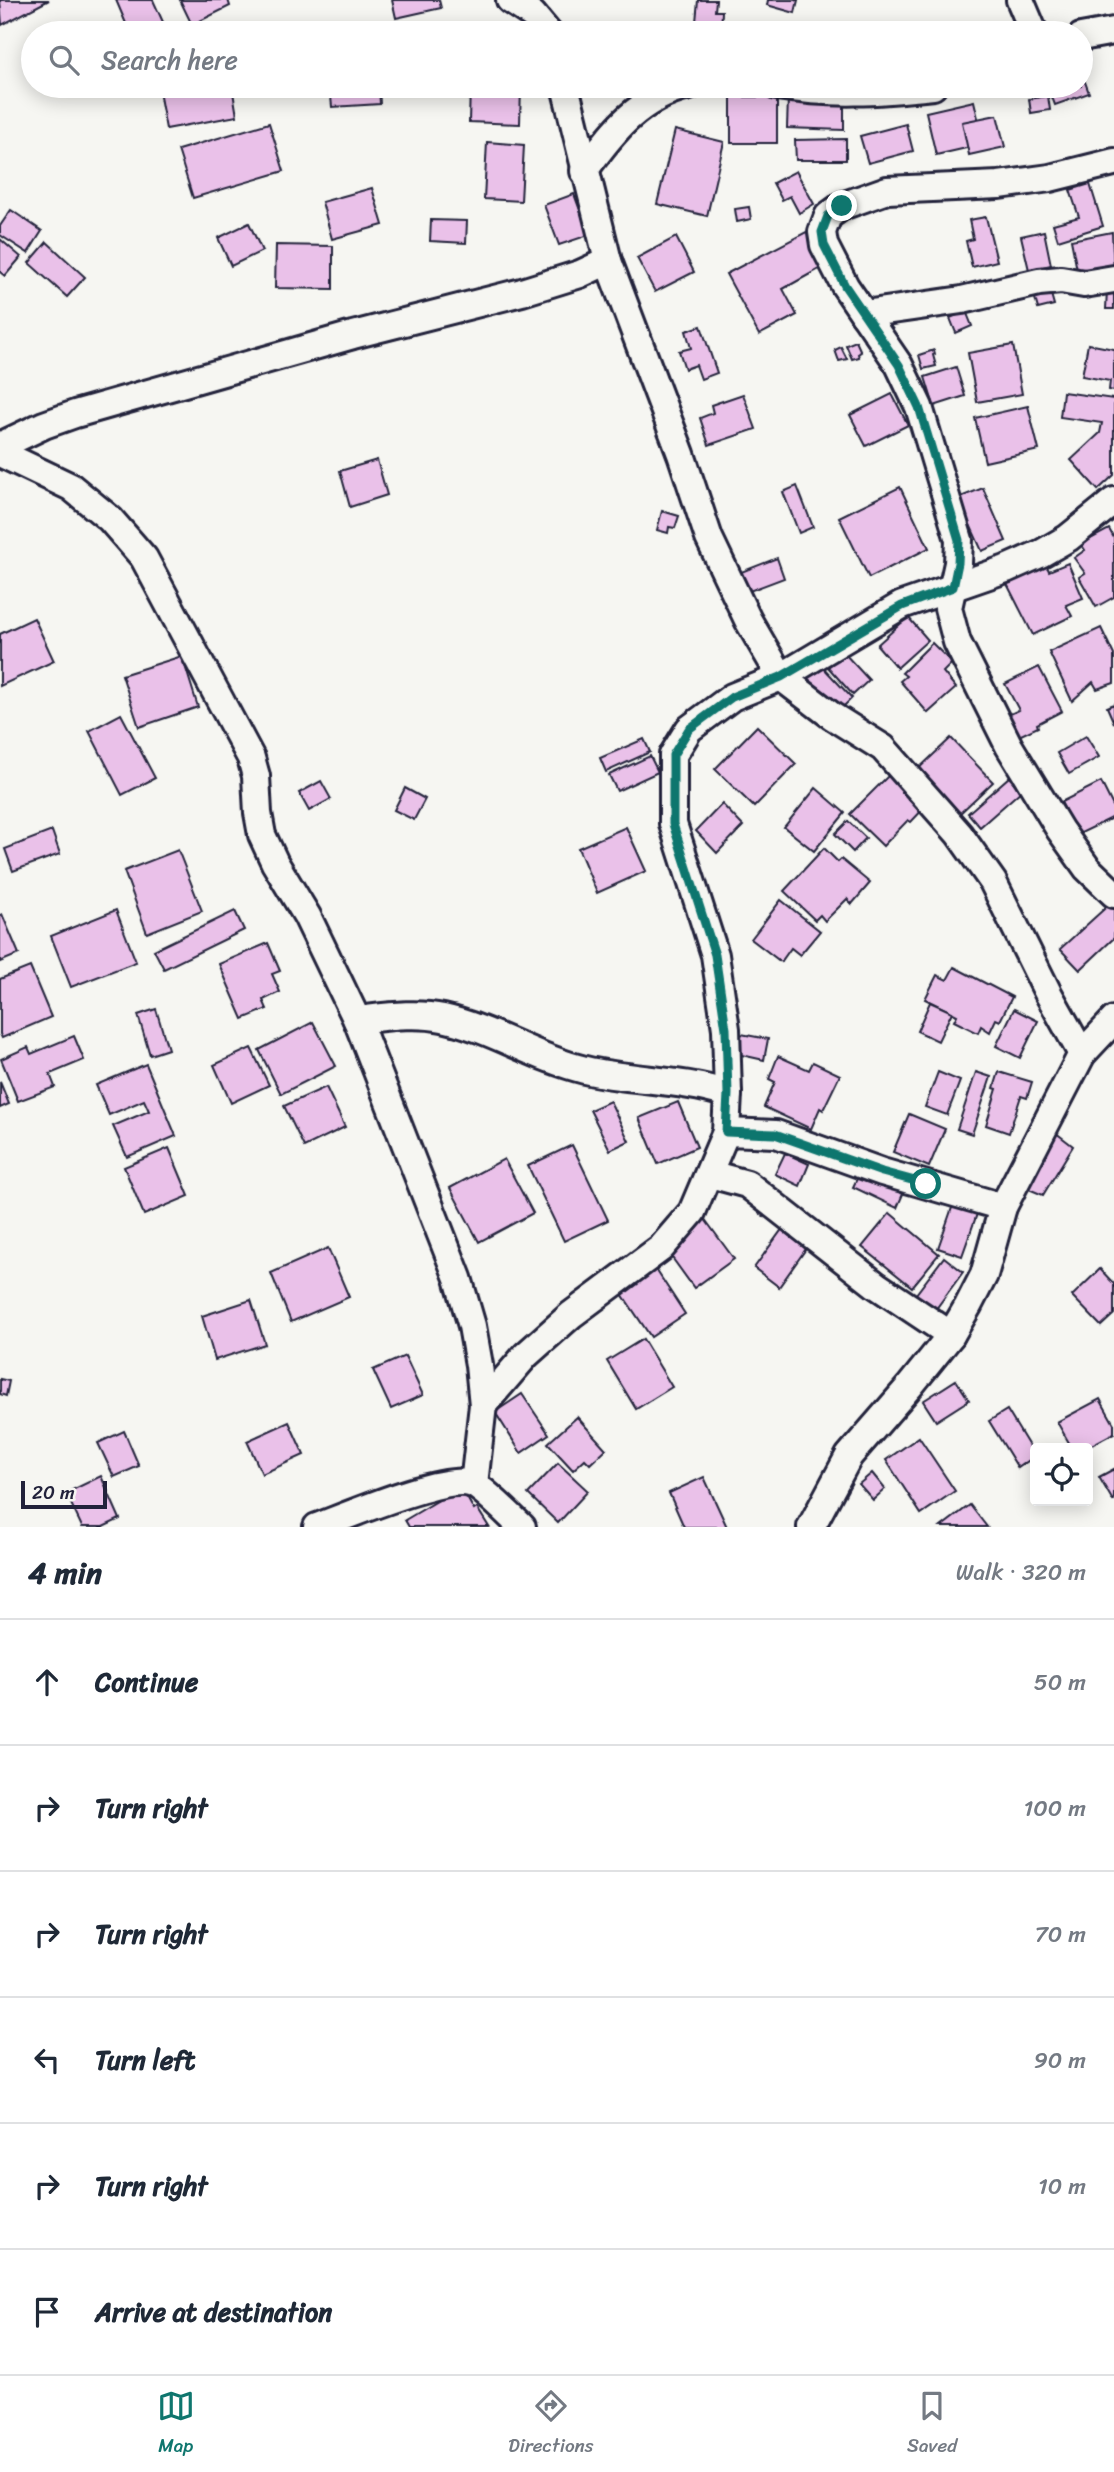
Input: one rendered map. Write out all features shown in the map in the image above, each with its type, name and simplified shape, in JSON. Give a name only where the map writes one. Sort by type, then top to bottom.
[{"type":"street","points":[[510,0],[538,21]]},
{"type":"street","points":[[1020,0],[1029,21]]},
{"type":"street","points":[[1093,35],[1114,31]]},
{"type":"street","points":[[568,98],[608,261],[681,454],[709,538],[748,620],[781,677],[832,716],[883,748],[959,834],[993,882],[1048,993],[1082,1054]]},
{"type":"street","points":[[584,171],[611,134],[639,109],[657,98]]},
{"type":"street","points":[[1114,162],[1050,178],[999,185],[887,190],[842,206],[828,216],[822,232],[824,245],[845,286],[899,365],[919,407],[959,540],[958,563],[948,608],[957,642],[1009,746],[1087,868],[1114,894]]},
{"type":"street","points":[[0,446],[75,414],[353,335],[522,292],[580,274],[608,261]]},
{"type":"street","points":[[864,314],[962,299],[1038,282],[1061,280],[1084,284],[1114,279]]},
{"type":"street","points":[[0,453],[71,487],[110,519],[144,558],[251,758],[256,776],[262,835],[275,863],[307,916],[357,1020],[458,1278],[472,1326],[479,1365],[482,1405],[474,1484]]},
{"type":"street","points":[[482,1405],[526,1354],[571,1315],[661,1248],[692,1212],[726,1132],[726,1029],[715,955],[673,824],[673,755],[689,729],[732,697],[781,677],[902,606],[1006,569],[1042,553],[1068,538],[1114,501]]},
{"type":"street","points":[[357,1020],[404,1015],[443,1018],[496,1035],[538,1055],[585,1070],[702,1086],[728,1094]]},
{"type":"street","points":[[811,1527],[849,1456],[951,1335],[984,1276],[1003,1207],[1082,1054],[1114,1020]]},
{"type":"street","points":[[726,1132],[775,1134],[882,1172],[1003,1207]]},
{"type":"street","points":[[710,1174],[747,1184],[876,1285],[951,1335]]},
{"type":"street","points":[[317,1527],[394,1499],[439,1485],[459,1482],[474,1484],[522,1527]]},
{"type":"building","points":[[0,0],[49,0],[2,25]]},
{"type":"building","points":[[116,0],[153,0],[163,21],[125,21]]},
{"type":"building","points":[[180,0],[228,0],[230,6],[200,21],[190,21]]},
{"type":"building","points":[[392,0],[439,0],[441,8],[396,18]]},
{"type":"building","points":[[698,0],[716,0],[715,11],[722,11],[722,21],[696,21]]},
{"type":"building","points":[[768,0],[798,0],[795,13],[767,5]]},
{"type":"building","points":[[160,98],[234,98],[237,116],[166,129]]},
{"type":"building","points":[[331,98],[380,98],[380,104],[332,107]]},
{"type":"building","points":[[470,98],[521,98],[520,124],[469,122]]},
{"type":"building","points":[[731,98],[777,98],[777,143],[731,143]]},
{"type":"building","points":[[788,98],[844,99],[844,130],[787,128]]},
{"type":"building","points":[[1048,98],[1050,110],[1031,113],[1029,99]]},
{"type":"building","points":[[1052,98],[1075,98],[1055,105]]},
{"type":"building","points":[[974,101],[984,144],[936,155],[926,112]]},
{"type":"building","points":[[997,115],[1005,147],[969,155],[962,122]]},
{"type":"building","points":[[269,123],[284,171],[193,198],[178,150]]},
{"type":"building","points":[[906,124],[913,151],[868,163],[860,136]]},
{"type":"building","points":[[675,130],[724,142],[707,216],[657,204]]},
{"type":"building","points":[[846,139],[846,160],[796,160],[795,140]]},
{"type":"building","points":[[487,142],[524,145],[521,201],[484,199]]},
{"type":"building","points":[[796,171],[814,204],[799,213],[790,196],[782,200],[773,183]]},
{"type":"building","points":[[1090,184],[1103,226],[1058,240],[1053,224],[1079,217],[1070,190]]},
{"type":"building","points":[[372,188],[383,225],[332,239],[322,202]]},
{"type":"building","points":[[574,194],[589,235],[559,245],[544,205]]},
{"type":"building","points":[[749,207],[751,219],[737,222],[735,209]]},
{"type":"building","points":[[11,210],[42,231],[28,253],[0,235],[0,226]]},
{"type":"building","points":[[986,217],[997,261],[972,267],[966,241],[973,239],[969,220]]},
{"type":"building","points":[[431,220],[467,221],[466,243],[430,241]]},
{"type":"building","points":[[249,223],[262,251],[231,266],[218,238]]},
{"type":"building","points":[[812,229],[830,263],[783,289],[797,315],[759,335],[726,274]]},
{"type":"building","points":[[1044,231],[1051,265],[1029,270],[1021,236]]},
{"type":"building","points":[[1112,232],[1114,273],[1079,280],[1071,240]]},
{"type":"building","points":[[676,237],[694,272],[655,292],[637,258]]},
{"type":"building","points":[[0,239],[21,257],[5,276],[0,272]]},
{"type":"building","points":[[47,242],[85,277],[67,297],[29,263]]},
{"type":"building","points":[[276,245],[333,246],[333,289],[275,288]]},
{"type":"building","points":[[1049,287],[1054,305],[1038,309],[1033,291]]},
{"type":"building","points":[[1107,290],[1114,291],[1114,309],[1106,309]]},
{"type":"building","points":[[966,311],[972,326],[956,333],[950,318]]},
{"type":"building","points":[[701,326],[717,373],[701,379],[696,365],[685,369],[679,351],[691,348],[686,331]]},
{"type":"building","points":[[856,341],[861,352],[859,357],[852,359],[846,345]]},
{"type":"building","points":[[1088,344],[1114,349],[1114,391],[1109,390],[1110,381],[1082,376]]},
{"type":"building","points":[[1013,345],[1022,394],[977,402],[968,353]]},
{"type":"building","points":[[841,347],[847,359],[839,361],[835,350]]},
{"type":"building","points":[[934,350],[936,366],[923,369],[919,355]]},
{"type":"building","points":[[956,367],[965,396],[934,406],[925,377]]},
{"type":"building","points":[[1063,392],[1114,399],[1114,475],[1098,490],[1071,460],[1100,433],[1102,423],[1060,417]]},
{"type":"building","points":[[743,394],[756,429],[709,445],[700,418],[713,413],[711,405]]},
{"type":"building","points":[[892,394],[908,425],[866,446],[850,415]]},
{"type":"building","points":[[1028,406],[1039,450],[985,462],[975,418]]},
{"type":"building","points":[[377,460],[387,495],[350,507],[340,471]]},
{"type":"building","points":[[797,486],[813,527],[799,533],[783,492]]},
{"type":"building","points":[[900,487],[929,548],[869,578],[839,517]]},
{"type":"building","points":[[983,488],[1006,541],[982,551],[958,498]]},
{"type":"building","points":[[662,511],[679,516],[675,528],[669,527],[668,533],[657,530]]},
{"type":"building","points":[[1109,529],[1114,538],[1114,597],[1096,607],[1079,577],[1085,573],[1074,558],[1085,550],[1081,544]]},
{"type":"building","points":[[777,558],[784,578],[744,593],[736,574]]},
{"type":"building","points":[[1044,560],[1049,571],[1068,563],[1083,598],[1066,605],[1072,616],[1033,635],[1005,580]]},
{"type":"building","points":[[908,617],[928,640],[897,668],[877,645]]},
{"type":"building","points":[[34,618],[54,661],[0,686],[0,634]]},
{"type":"building","points":[[1101,628],[1114,655],[1114,683],[1097,689],[1093,682],[1072,701],[1049,652]]},
{"type":"building","points":[[932,643],[952,663],[943,672],[956,688],[928,713],[900,681],[906,676],[902,673]]},
{"type":"building","points":[[844,653],[869,680],[853,695],[828,667]]},
{"type":"building","points":[[182,656],[198,707],[139,727],[122,675]]},
{"type":"building","points":[[819,663],[852,698],[837,713],[804,677]]},
{"type":"building","points":[[1039,667],[1062,711],[1019,736],[1008,715],[1019,710],[1005,684]]},
{"type":"building","points":[[1114,704],[1114,723],[1107,707]]},
{"type":"building","points":[[121,714],[155,778],[122,795],[89,731]]},
{"type":"building","points":[[757,726],[796,764],[754,807],[715,769]]},
{"type":"building","points":[[1086,736],[1099,757],[1069,774],[1057,753]]},
{"type":"building","points":[[951,738],[993,782],[957,816],[915,772]]},
{"type":"building","points":[[644,739],[650,752],[606,772],[600,758]]},
{"type":"building","points":[[650,756],[658,772],[617,791],[609,775]]},
{"type":"building","points":[[891,773],[927,805],[883,846],[850,814]]},
{"type":"building","points":[[1009,777],[1021,791],[980,827],[968,813]]},
{"type":"building","points":[[321,781],[331,799],[309,811],[299,793]]},
{"type":"building","points":[[1101,782],[1114,808],[1114,817],[1077,835],[1061,802]]},
{"type":"building","points":[[405,788],[425,799],[414,820],[394,810]]},
{"type":"building","points":[[816,788],[845,813],[814,851],[784,827]]},
{"type":"building","points":[[722,804],[743,826],[717,853],[696,831]]},
{"type":"building","points":[[848,821],[866,838],[853,852],[835,834]]},
{"type":"building","points":[[626,827],[646,871],[597,893],[578,848]]},
{"type":"building","points":[[52,831],[60,854],[13,871],[5,849]]},
{"type":"building","points":[[824,848],[838,862],[841,859],[870,883],[852,904],[847,899],[825,921],[820,915],[815,920],[784,891]]},
{"type":"building","points":[[178,850],[202,911],[147,933],[124,871]]},
{"type":"building","points":[[781,900],[820,931],[800,955],[791,948],[781,962],[751,939]]},
{"type":"building","points":[[1114,900],[1114,938],[1080,970],[1060,949]]},
{"type":"building","points":[[116,910],[136,962],[71,987],[51,936]]},
{"type":"building","points":[[235,911],[244,930],[164,969],[154,950]]},
{"type":"building","points":[[2,914],[19,954],[0,962],[0,915]]},
{"type":"building","points":[[268,943],[280,971],[272,974],[280,992],[263,1000],[267,1009],[243,1019],[219,964]]},
{"type":"building","points":[[30,967],[51,1017],[2,1038],[0,979]]},
{"type":"building","points":[[954,967],[1012,997],[1000,1021],[996,1019],[990,1032],[981,1026],[978,1033],[954,1021],[957,1015],[925,999],[937,975],[947,980]]},
{"type":"building","points":[[930,1002],[952,1012],[938,1041],[917,1031]]},
{"type":"building","points":[[156,1009],[168,1049],[150,1055],[138,1015]]},
{"type":"building","points":[[1014,1009],[1038,1021],[1020,1058],[996,1046]]},
{"type":"building","points":[[313,1022],[336,1066],[281,1094],[259,1050]]},
{"type":"building","points":[[741,1034],[768,1039],[764,1060],[737,1054]]},
{"type":"building","points":[[74,1036],[84,1060],[50,1074],[55,1087],[18,1101],[1,1059],[28,1047],[31,1054]]},
{"type":"building","points":[[251,1048],[269,1085],[231,1103],[214,1065]]},
{"type":"building","points":[[778,1056],[809,1070],[813,1062],[840,1075],[811,1129],[764,1107],[775,1082],[769,1079]]},
{"type":"building","points":[[146,1064],[176,1136],[127,1157],[113,1126],[149,1111],[144,1100],[109,1115],[96,1085]]},
{"type":"building","points":[[938,1072],[960,1081],[947,1115],[925,1107]]},
{"type":"building","points":[[976,1072],[991,1077],[972,1134],[957,1129]]},
{"type":"building","points":[[999,1072],[1032,1082],[1027,1098],[1021,1096],[1009,1133],[986,1125],[997,1089],[994,1088]]},
{"type":"building","points":[[0,1082],[9,1104],[0,1108]]},
{"type":"building","points":[[326,1087],[345,1127],[304,1147],[284,1106]]},
{"type":"building","points":[[610,1101],[629,1141],[610,1150],[590,1110]]},
{"type":"building","points":[[678,1102],[697,1147],[658,1164],[639,1118]]},
{"type":"building","points":[[909,1114],[945,1129],[929,1167],[893,1152]]},
{"type":"building","points":[[1051,1129],[1073,1146],[1043,1195],[1019,1185]]},
{"type":"building","points":[[572,1145],[608,1220],[564,1241],[528,1166]]},
{"type":"building","points":[[169,1148],[189,1196],[144,1215],[124,1167]]},
{"type":"building","points":[[785,1153],[809,1164],[800,1186],[775,1174]]},
{"type":"building","points":[[504,1159],[533,1213],[479,1242],[450,1188]]},
{"type":"building","points":[[863,1166],[906,1187],[897,1208],[853,1187]]},
{"type":"building","points":[[954,1202],[978,1211],[962,1256],[938,1248]]},
{"type":"building","points":[[890,1213],[939,1254],[912,1287],[862,1247]]},
{"type":"building","points":[[704,1218],[734,1259],[694,1288],[665,1248]]},
{"type":"building","points":[[783,1228],[808,1246],[779,1287],[754,1268]]},
{"type":"building","points":[[328,1248],[349,1297],[291,1322],[271,1273]]},
{"type":"building","points":[[944,1257],[963,1272],[930,1317],[910,1302]]},
{"type":"building","points":[[653,1265],[685,1314],[651,1337],[618,1288]]},
{"type":"building","points":[[1100,1269],[1114,1284],[1114,1314],[1101,1326],[1072,1296]]},
{"type":"building","points":[[251,1300],[265,1344],[215,1360],[202,1316]]},
{"type":"building","points":[[643,1339],[672,1387],[636,1409],[607,1361]]},
{"type":"building","points":[[405,1356],[423,1395],[391,1409],[373,1370]]},
{"type":"building","points":[[0,1379],[9,1381],[6,1396],[0,1394]]},
{"type":"building","points":[[956,1380],[969,1400],[936,1421],[923,1401]]},
{"type":"building","points":[[522,1394],[549,1434],[521,1453],[495,1412]]},
{"type":"building","points":[[1100,1399],[1114,1424],[1114,1433],[1093,1444],[1069,1443],[1057,1422]]},
{"type":"building","points":[[1007,1410],[1030,1448],[1030,1460],[1018,1468],[989,1421]]},
{"type":"building","points":[[577,1417],[606,1449],[590,1464],[585,1459],[573,1470],[548,1443]]},
{"type":"building","points":[[289,1422],[304,1455],[262,1474],[247,1441]]},
{"type":"building","points":[[124,1431],[139,1466],[114,1477],[98,1443]]},
{"type":"building","points":[[919,1437],[955,1491],[921,1514],[886,1460]]},
{"type":"building","points":[[558,1463],[588,1491],[558,1523],[528,1494]]},
{"type":"building","points":[[1114,1469],[1114,1500],[1113,1501],[1099,1477]]},
{"type":"building","points":[[872,1473],[885,1489],[873,1500],[859,1484]]},
{"type":"building","points":[[101,1476],[120,1519],[103,1527],[82,1527],[66,1493]]},
{"type":"building","points":[[704,1477],[727,1527],[684,1527],[669,1493]]},
{"type":"building","points":[[461,1487],[474,1510],[477,1508],[489,1527],[409,1527],[405,1520]]},
{"type":"building","points":[[970,1505],[987,1527],[941,1527]]},
{"type":"route","points":[[842,206],[828,216],[822,232],[824,245],[845,286],[899,365],[919,407],[959,540],[953,587],[902,606],[781,677],[732,697],[689,729],[673,755],[673,824],[715,955],[726,1029],[726,1132],[775,1134],[882,1172],[926,1184]]}]
